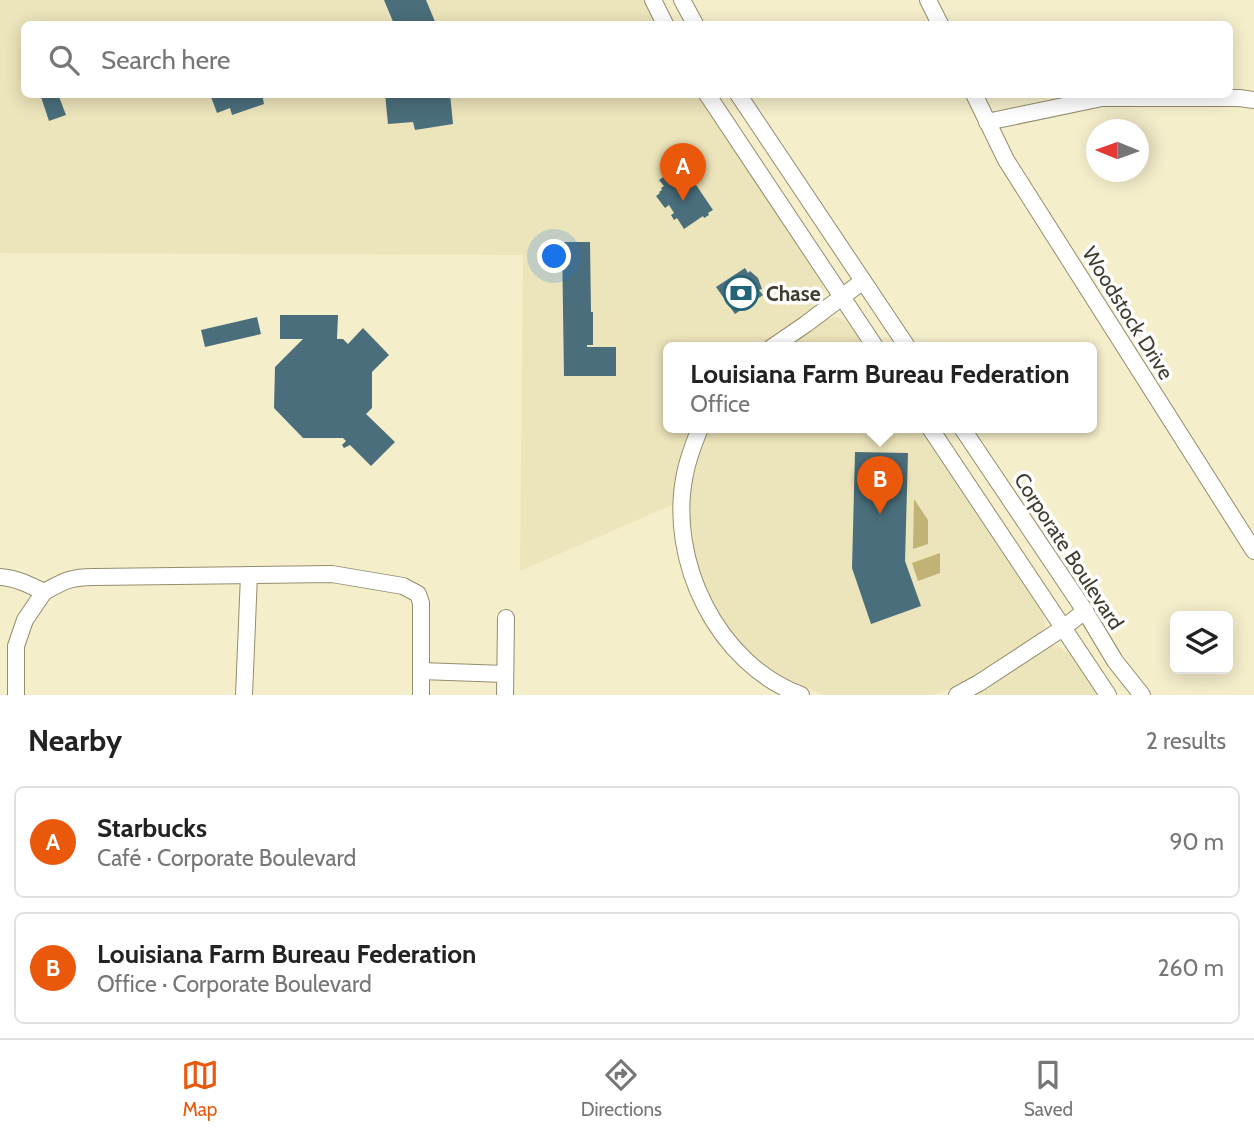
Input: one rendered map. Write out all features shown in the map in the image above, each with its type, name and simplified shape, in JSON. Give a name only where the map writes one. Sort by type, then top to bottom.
[{"type":"street","points":[[653,0],[664,21]]},
{"type":"street","points":[[682,0],[693,21]]},
{"type":"street","points":[[928,0],[938,21]]},
{"type":"street","points":[[710,98],[872,342]]},
{"type":"street","points":[[741,98],[904,342]]},
{"type":"street","name":"Woodstock Drive","points":[[976,98],[1013,172],[1254,551]]},
{"type":"street","points":[[987,122],[1102,98],[1254,100]]},
{"type":"street","points":[[780,342],[863,281]]},
{"type":"street","points":[[698,433],[684,474],[682,498],[685,549],[691,573],[702,600],[739,653],[762,674],[801,695]]},
{"type":"street","points":[[933,433],[1108,695]]},
{"type":"street","name":"Corporate Boulevard","points":[[965,433],[1085,611],[1115,661],[1142,695]]},
{"type":"street","points":[[16,695],[16,646],[25,621],[44,592],[62,582],[76,577],[332,574],[403,586],[418,594],[421,603],[421,695]]},
{"type":"street","points":[[244,695],[248,575]]},
{"type":"street","points":[[0,577],[27,583],[44,592]]},
{"type":"street","points":[[957,695],[1063,628],[1085,611]]},
{"type":"street","points":[[505,695],[506,618]]},
{"type":"street","points":[[421,671],[505,674]]},
{"type":"shaded area","points":[[0,0],[644,0],[654,21],[21,21],[21,98],[699,98],[822,283],[824,290],[823,300],[818,308],[767,342],[663,342],[663,433],[690,433],[680,462],[674,504],[520,571],[523,255],[0,253]]},
{"type":"shaded area","points":[[827,319],[842,319],[850,325],[862,342],[792,342]]},
{"type":"shaded area","points":[[706,433],[922,433],[1043,612],[1043,630],[975,678],[933,695],[823,695],[786,679],[745,649],[720,619],[701,580],[691,548],[688,515],[691,479]]},
{"type":"shaded area","points":[[914,499],[928,520],[928,544],[913,549]]},
{"type":"shaded area","points":[[940,553],[940,573],[918,581],[912,563]]},
{"type":"shaded area","points":[[1050,646],[1059,647],[1070,654],[1099,695],[971,695]]},
{"type":"building","points":[[384,0],[426,0],[435,21],[393,21]]},
{"type":"building","points":[[41,98],[60,98],[66,115],[49,121]]},
{"type":"building","points":[[211,98],[263,98],[264,104],[232,115],[230,108],[217,113]]},
{"type":"building","points":[[385,98],[450,98],[453,124],[415,130],[413,122],[388,124]]},
{"type":"building","points":[[672,171],[677,180],[688,173],[713,210],[684,229],[677,218],[674,220],[671,215],[674,213],[669,205],[665,208],[656,196],[664,186],[659,180]]},
{"type":"building","points":[[562,242],[590,242],[593,345],[587,347],[616,347],[616,376],[564,376]]},
{"type":"building","name":"Chase","points":[[745,268],[748,273],[750,271],[758,278],[762,289],[759,290],[763,295],[735,314],[716,287]]},
{"type":"building","points":[[280,315],[338,315],[337,339],[343,339],[348,344],[363,328],[389,355],[372,372],[372,408],[366,414],[395,442],[371,466],[350,445],[344,448],[342,445],[346,441],[343,438],[303,438],[274,408],[275,367],[303,339],[280,339]]},
{"type":"building","points":[[257,317],[261,334],[205,347],[201,330]]},
{"type":"building","points":[[855,452],[908,453],[905,561],[921,606],[871,624],[852,568]]},
{"type":"place","name":"Starbucks","points":[[683,201]]},
{"type":"place","name":"Chase","points":[[741,293]]},
{"type":"place","name":"Louisiana Farm Bureau Federation","points":[[880,514]]}]
